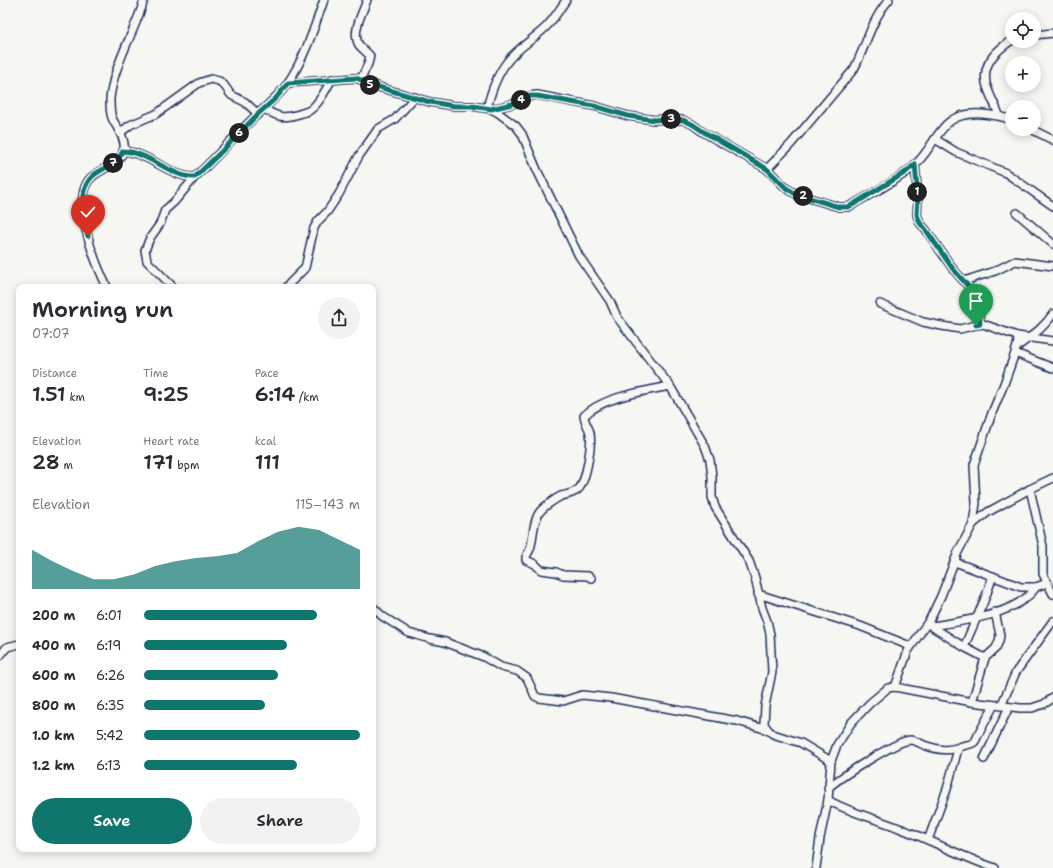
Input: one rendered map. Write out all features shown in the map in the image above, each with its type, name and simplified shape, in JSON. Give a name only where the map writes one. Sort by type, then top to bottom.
[{"type":"street","points":[[106,284],[97,267],[88,236],[82,209],[82,201],[90,178],[117,160],[125,148],[123,139],[112,117],[110,99],[118,65],[144,0]]},
{"type":"street","points":[[170,284],[147,261],[145,250],[150,238],[160,224],[165,210],[174,202],[195,177],[276,98],[288,83],[303,55],[324,0]]},
{"type":"street","points":[[361,79],[370,56],[359,45],[356,38],[359,22],[367,0]]},
{"type":"street","points":[[489,108],[496,80],[507,62],[517,51],[546,28],[566,0]]},
{"type":"street","points":[[767,169],[791,144],[854,69],[861,56],[867,36],[873,24],[889,0]]},
{"type":"street","points":[[1041,34],[1053,33]]},
{"type":"street","points":[[999,115],[986,83],[986,71],[990,59],[1005,45]]},
{"type":"street","points":[[288,83],[332,80],[350,77],[361,79],[376,86],[430,102],[454,106],[489,108],[512,104],[530,96],[537,96],[594,106],[628,116],[655,120],[683,120],[767,169],[786,188],[796,194],[832,206],[848,207],[906,172],[915,164],[944,126],[951,120],[970,114],[999,115],[1005,117]]},
{"type":"street","points":[[120,133],[130,125],[162,111],[199,83],[211,79],[219,81],[231,95],[245,102],[258,114]]},
{"type":"street","points":[[264,109],[275,116],[283,117],[303,113],[310,110],[320,100],[332,80]]},
{"type":"street","points":[[289,284],[304,268],[314,228],[339,194],[359,156],[378,129],[394,119],[415,97]]},
{"type":"street","points":[[489,108],[506,118],[522,134],[537,170],[580,256],[610,301],[617,317],[670,386],[704,446],[710,460],[712,497],[715,507],[749,561],[767,621],[772,672],[764,719],[768,730]]},
{"type":"street","points":[[1041,134],[1053,140]]},
{"type":"street","points":[[935,139],[956,152],[1006,173],[1053,206]]},
{"type":"street","points":[[123,151],[142,156],[189,177],[195,177]]},
{"type":"street","points":[[915,164],[918,198],[917,215],[920,223],[953,269],[964,281],[979,312],[980,324]]},
{"type":"street","points":[[1017,213],[1053,244]]},
{"type":"street","points":[[964,281],[995,272],[1015,261],[1053,266]]},
{"type":"street","points":[[880,304],[923,322],[960,329],[980,324],[1017,336],[1053,341]]},
{"type":"street","points":[[1016,350],[1046,325],[1053,314]]},
{"type":"street","points":[[973,524],[976,503],[974,474],[975,462],[1016,350],[1018,341],[1017,336]]},
{"type":"street","points":[[1016,350],[1053,368]]},
{"type":"street","points":[[591,578],[588,576],[563,575],[556,572],[541,570],[535,564],[526,560],[538,514],[541,510],[559,497],[576,491],[582,484],[586,471],[590,436],[588,426],[584,421],[585,414],[612,400],[670,386]]},
{"type":"street","points":[[895,687],[910,646],[930,625],[954,562],[964,539],[973,524],[988,512],[1053,478]]},
{"type":"street","points":[[1030,489],[1043,546],[1043,574],[1046,583],[1053,594]]},
{"type":"street","points":[[954,562],[1021,587],[1036,587],[1046,583]]},
{"type":"street","points":[[964,647],[993,576]]},
{"type":"street","points":[[930,625],[976,619],[1017,603],[1028,596],[1036,587]]},
{"type":"street","points":[[758,594],[860,626],[910,646]]},
{"type":"street","points":[[376,610],[382,616],[409,633],[445,642],[484,657],[501,667],[517,671],[527,678],[536,696],[539,698],[563,701],[577,695],[611,698],[738,721],[768,730],[773,734],[801,743],[831,761]]},
{"type":"street","points":[[972,702],[986,658],[996,648],[999,641],[999,630],[995,612]]},
{"type":"street","points":[[984,760],[1001,706],[1016,672],[1053,621]]},
{"type":"street","points":[[930,625],[964,647],[986,658]]},
{"type":"street","points":[[0,656],[7,647],[16,645]]},
{"type":"street","points":[[816,868],[820,838],[828,800],[831,761],[837,745],[852,723],[882,692],[888,688],[895,687],[972,702],[1032,708],[1044,704],[1053,698]]},
{"type":"street","points":[[828,788],[836,781],[884,751],[905,741],[913,740],[940,750],[958,748],[975,743],[1001,706]]},
{"type":"street","points":[[928,840],[947,788],[958,748]]},
{"type":"street","points":[[828,800],[854,812],[898,827],[975,862],[995,868]]},
{"type":"route","points":[[88,236],[82,209],[82,201],[87,184],[90,178],[117,160],[123,151],[142,156],[189,177],[195,177],[276,98],[288,83],[350,77],[361,79],[370,84],[404,95],[430,102],[454,106],[472,106],[491,109],[512,104],[530,96],[537,96],[594,106],[628,116],[655,120],[683,120],[767,169],[780,180],[786,188],[796,194],[832,206],[848,207],[854,204],[906,172],[915,164],[918,198],[917,215],[920,223],[953,269],[968,286],[979,312],[980,324],[976,325]]}]
